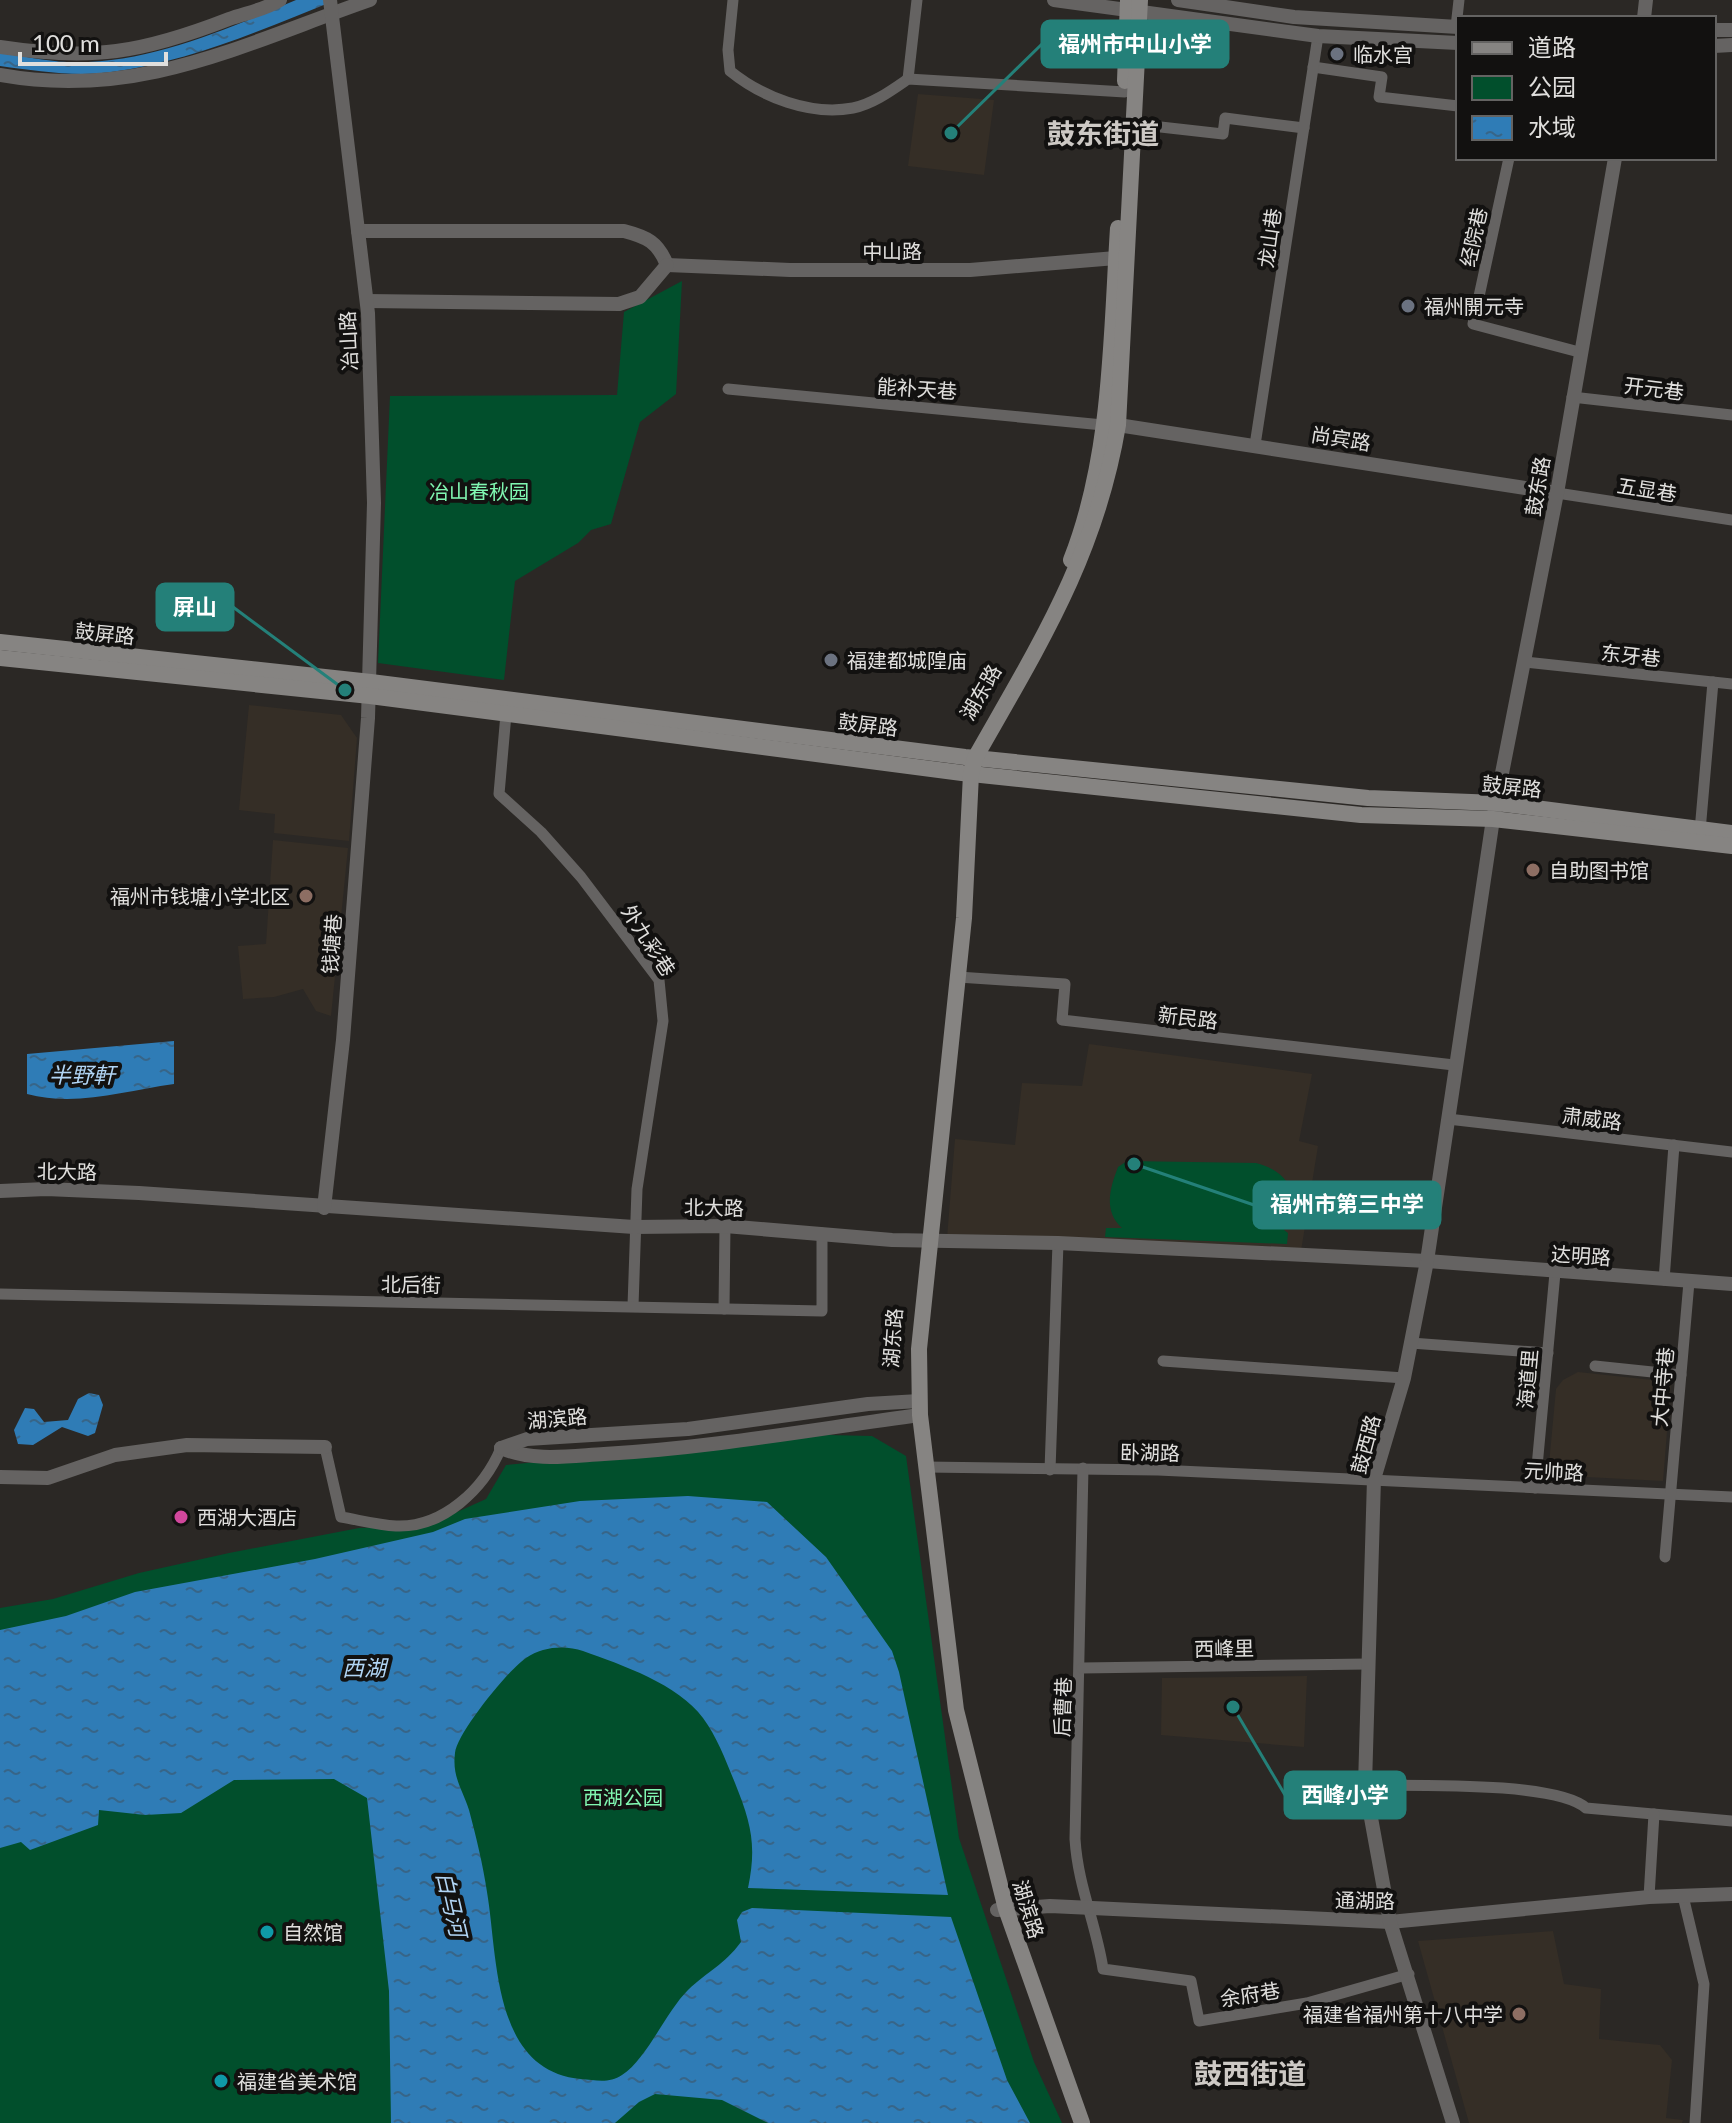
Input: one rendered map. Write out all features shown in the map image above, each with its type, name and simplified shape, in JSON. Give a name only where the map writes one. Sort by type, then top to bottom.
[{"type":"main road","name":"湖东路","points":[[1111,425],[1125,92],[1134,6]]},
{"type":"main road","name":"湖东路","points":[[915,1408],[924,1239],[969,765],[1030,665],[1081,563],[1104,493],[1134,124],[1134,6]]},
{"type":"main road","name":"鼓屏路","points":[[0,642],[1361,815],[1495,811],[1732,833]]},
{"type":"main road","name":"鼓屏路","points":[[0,658],[370,689],[506,714],[969,765]]},
{"type":"main road","name":"湖东路","points":[[924,1239],[958,977],[969,765]]},
{"type":"main road","name":"鼓屏路","points":[[1495,811],[1732,846]]},
{"type":"main road","name":"湖滨路","points":[[915,1408],[926,1467],[956,1710],[1001,1909],[1082,2123]]},
{"type":"main road","name":"湖滨路","points":[[915,1408],[941,1685],[1001,1909],[1070,2123]]},
{"type":"street","points":[[0,47],[65,56],[118,53],[161,44],[280,0]]},
{"type":"street","points":[[0,75],[57,83],[122,80],[196,64],[330,7],[370,0]]},
{"type":"street","points":[[733,0],[728,50],[730,71],[756,92],[790,103],[852,108],[885,95],[908,79],[1125,92]]},
{"type":"street","points":[[908,79],[917,0]]},
{"type":"street","points":[[1054,0],[1134,6],[1318,36],[1456,43]]},
{"type":"street","points":[[1178,0],[1308,19],[1456,27]]},
{"type":"street","name":"冶山路","points":[[330,7],[367,301],[374,503],[370,689]]},
{"type":"street","name":"龙山巷","points":[[1255,445],[1318,36]]},
{"type":"street","points":[[1313,67],[1382,77],[1379,97],[1456,106]]},
{"type":"street","points":[[1134,124],[1223,134],[1225,118],[1304,128]]},
{"type":"street","name":"经院巷","points":[[1509,160],[1473,324],[1579,352]]},
{"type":"street","name":"鼓东路","points":[[1495,811],[1557,493],[1615,160]]},
{"type":"street","points":[[358,231],[624,231],[646,236],[660,247],[667,265],[640,297],[619,304],[367,301]]},
{"type":"street","name":"中山路","points":[[667,265],[804,270],[970,270],[1116,258]]},
{"type":"street","name":"能补天巷","points":[[728,389],[1111,425]]},
{"type":"street","name":"开元巷","points":[[1572,397],[1732,415]]},
{"type":"street","name":"尚宾路","points":[[1111,425],[1557,493]]},
{"type":"street","name":"五显巷","points":[[1557,493],[1732,520]]},
{"type":"street","name":"东牙巷","points":[[1525,662],[1732,684]]},
{"type":"street","points":[[1700,831],[1713,682]]},
{"type":"street","name":"钱塘巷","points":[[324,1208],[343,1040],[370,689]]},
{"type":"street","name":"外九彩巷","points":[[506,714],[499,794],[541,832],[581,877],[659,980],[663,1021],[634,1227],[633,1306]]},
{"type":"street","name":"鼓西路","points":[[1453,2123],[1409,1974],[1390,1922],[1365,1785],[1368,1664],[1374,1479],[1404,1378],[1427,1261],[1454,1065],[1495,811]]},
{"type":"street","name":"新民路","points":[[958,977],[1065,984],[1062,1020],[1454,1065]]},
{"type":"street","name":"肃威路","points":[[1448,1119],[1732,1152]]},
{"type":"street","points":[[1664,1280],[1674,1145]]},
{"type":"street","name":"北大路","points":[[0,1191],[46,1189],[139,1193],[634,1227],[725,1226],[892,1240],[1058,1243],[1427,1261]]},
{"type":"street","points":[[724,1309],[725,1226]]},
{"type":"street","name":"北后街","points":[[0,1294],[822,1311],[822,1233]]},
{"type":"street","points":[[1050,1470],[1058,1243]]},
{"type":"street","name":"达明路","points":[[1427,1261],[1732,1284]]},
{"type":"street","name":"海道里","points":[[1535,1488],[1555,1273]]},
{"type":"street","name":"大中寺巷","points":[[1665,1557],[1689,1282]]},
{"type":"street","points":[[1411,1343],[1548,1353]]},
{"type":"street","points":[[1163,1361],[1404,1378]]},
{"type":"street","points":[[1595,1366],[1681,1375]]},
{"type":"street","name":"湖滨路","points":[[501,1448],[527,1439],[688,1429],[915,1408]]},
{"type":"street","name":"湖滨路","points":[[501,1448],[524,1457],[627,1453],[761,1439],[915,1408]]},
{"type":"street","points":[[0,1477],[48,1478],[115,1455],[187,1445],[325,1447],[341,1517],[397,1526],[433,1520],[464,1501],[492,1467],[501,1448]]},
{"type":"street","name":"卧湖路","points":[[926,1467],[1083,1468],[1374,1479]]},
{"type":"street","name":"后曹巷","points":[[1083,1468],[1082,1668],[1075,1839],[1078,1879],[1099,1944]]},
{"type":"street","name":"元帅路","points":[[1374,1479],[1732,1497]]},
{"type":"street","name":"西峰里","points":[[1082,1668],[1368,1664]]},
{"type":"street","points":[[1365,1785],[1498,1788],[1576,1799],[1586,1808],[1732,1821]]},
{"type":"street","points":[[1649,1897],[1654,1814]]},
{"type":"street","name":"通湖路","points":[[1001,1909],[1088,1909],[1390,1922],[1649,1897],[1732,1894]]},
{"type":"street","points":[[1683,1896],[1704,1984],[1695,2123]]},
{"type":"street","name":"余府巷","points":[[1099,1944],[1103,1969],[1191,1981],[1199,2021],[1307,2003],[1409,1974]]},
{"type":"shaded area","points":[[918,94],[994,100],[984,175],[908,166]]},
{"type":"shaded area","points":[[249,705],[341,715],[357,738],[349,841],[274,833],[275,814],[239,810]]},
{"type":"shaded area","name":"福州市钱塘小学北区","points":[[273,840],[348,848],[331,1016],[316,1011],[303,989],[274,997],[243,999],[238,946],[266,944]]},
{"type":"shaded area","points":[[1089,1044],[1312,1074],[1299,1141],[1318,1146],[1301,1251],[947,1238],[955,1139],[1015,1145],[1022,1083],[1082,1086]]},
{"type":"shaded area","points":[[1578,1372],[1671,1382],[1663,1481],[1548,1475],[1556,1389],[1563,1380]]},
{"type":"shaded area","points":[[1307,1676],[1304,1747],[1161,1735],[1162,1678]]},
{"type":"shaded area","name":"福建省福州第十八中学","points":[[1553,1931],[1564,1984],[1601,1989],[1599,2039],[1660,2045],[1672,2060],[1666,2118],[1683,2120],[1682,2123],[1469,2123],[1418,1941]]},
{"type":"green space","name":"冶山春秋园","points":[[682,281],[676,394],[640,422],[611,524],[591,530],[578,543],[515,581],[504,680],[378,663],[390,396],[617,395],[624,312]]},
{"type":"green space","points":[[1127,1161],[1256,1163],[1268,1167],[1278,1173],[1290,1188],[1292,1207],[1284,1230],[1288,1233],[1287,1244],[1105,1237],[1106,1228],[1122,1228],[1112,1214],[1110,1199],[1118,1167]]},
{"type":"green space","name":"西湖公园","points":[[827,1435],[872,1436],[906,1456],[959,1838],[1034,2062],[1062,2123],[0,2123],[0,1608],[53,1599],[139,1573],[229,1553],[359,1528],[426,1526],[486,1499],[506,1465]]},
{"type":"water","points":[[296,0],[336,0],[225,43],[140,67],[84,74],[0,66],[0,52],[67,62],[126,58],[156,52],[213,34]]},
{"type":"water","name":"半野軒","points":[[174,1041],[174,1084],[82,1098],[45,1098],[27,1094],[27,1054]]},
{"type":"water","points":[[89,1393],[99,1395],[103,1405],[95,1433],[88,1436],[62,1427],[33,1445],[18,1444],[14,1430],[25,1408],[34,1409],[44,1422],[68,1420],[78,1399]]},
{"type":"water","name":"西湖","points":[[688,1496],[767,1502],[826,1557],[892,1651],[948,1895],[748,1888],[752,1859],[749,1822],[725,1758],[703,1718],[679,1695],[632,1669],[576,1649],[562,1647],[540,1651],[518,1664],[485,1702],[458,1744],[454,1761],[479,1851],[498,1978],[515,2033],[530,2056],[552,2071],[581,2079],[612,2080],[640,2058],[688,1990],[735,1950],[741,1942],[737,1920],[742,1912],[752,1908],[951,1917],[1007,2080],[1030,2123],[768,2123],[722,2100],[655,2094],[639,2102],[615,2123],[391,2123],[389,1991],[367,1798],[334,1779],[234,1780],[181,1813],[145,1815],[99,1810],[98,1825],[30,1850],[21,1842],[0,1848],[0,1630],[66,1616],[135,1592],[315,1559],[433,1532],[465,1519],[580,1501]]},
{"type":"place","name":"临水宫","points":[[1337,54]]},
{"type":"place","name":"福州市中山小学","points":[[951,133]]},
{"type":"place","name":"福州開元寺","points":[[1408,306]]},
{"type":"place","name":"福建都城隍庙","points":[[831,660]]},
{"type":"place","name":"屏山","points":[[345,690]]},
{"type":"place","name":"自助图书馆","points":[[1533,870]]},
{"type":"place","name":"福州市钱塘小学北区","points":[[306,896]]},
{"type":"place","name":"福州市第三中学","points":[[1134,1164]]},
{"type":"place","name":"西湖大酒店","points":[[181,1517]]},
{"type":"place","name":"西峰小学","points":[[1233,1707]]},
{"type":"place","name":"自然馆","points":[[267,1932]]},
{"type":"place","name":"福建省福州第十八中学","points":[[1519,2014]]},
{"type":"place","name":"福建省美术馆","points":[[221,2081]]},
{"type":"district","name":"鼓东街道","points":[[1103,133]]},
{"type":"district","name":"鼓西街道","points":[[1250,2073]]},
{"type":"water label","name":"白马河","points":[[452,1904]]}]
